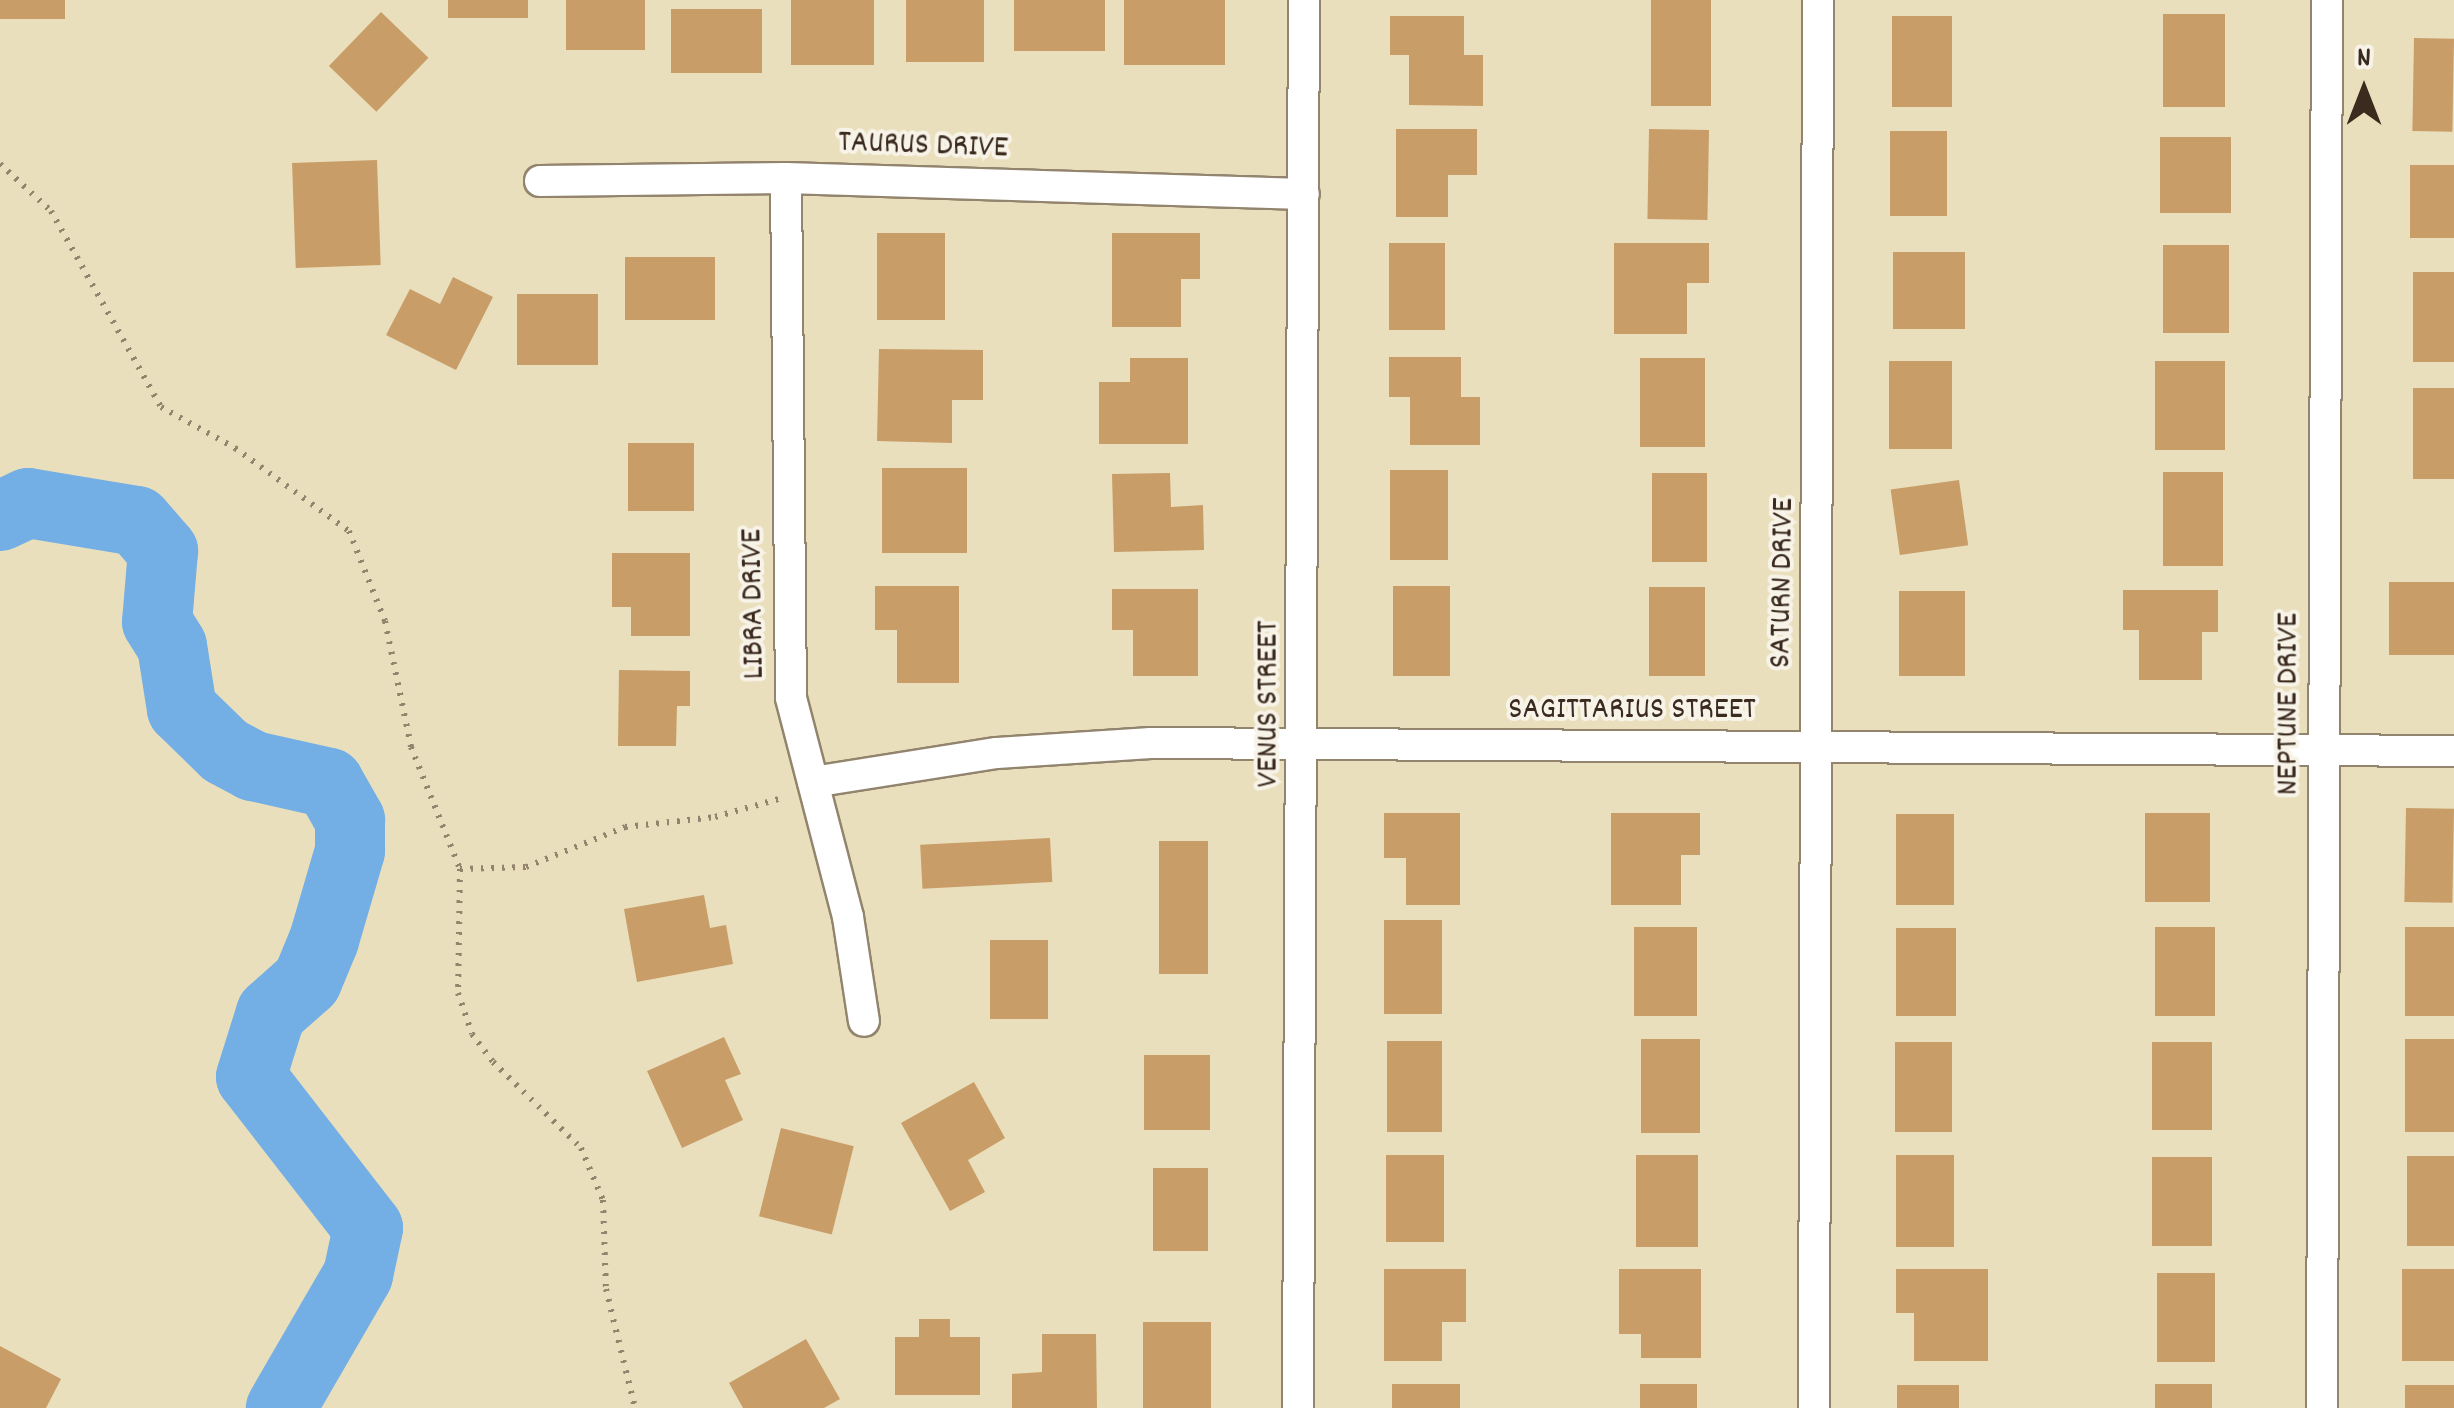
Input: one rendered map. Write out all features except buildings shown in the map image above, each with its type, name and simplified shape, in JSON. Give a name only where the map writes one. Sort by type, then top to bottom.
[{"type":"street","name":"VENUS STREET","points":[[1298,1408],[1305,744],[1304,0]]},
{"type":"street","name":"SATURN DRIVE","points":[[1814,1408],[1818,0]]},
{"type":"street","name":"NEPTUNE DRIVE","points":[[2322,1408],[2327,0]]},
{"type":"street","name":"TAURUS DRIVE","points":[[540,182],[786,178],[1304,194]]},
{"type":"street","name":"LIBRA DRIVE","points":[[786,178],[791,698],[848,916],[864,1021]]},
{"type":"street","name":"SAGITTARIUS STREET","points":[[813,782],[997,753],[1151,743],[2454,751]]},
{"type":"path","points":[[0,164],[50,211],[161,407],[235,448],[349,531],[385,621],[411,747],[460,869],[458,993],[472,1034],[492,1062],[582,1148],[603,1200],[606,1288],[635,1408]]},
{"type":"path","points":[[460,869],[526,866],[625,828],[761,808],[813,782]]},
{"type":"waterway","points":[[0,516],[28,503],[137,521],[163,551],[157,622],[172,646],[182,709],[225,751],[253,766],[329,783],[350,820],[350,851],[324,940],[307,981],[271,1013],[251,1077],[368,1228],[358,1275],[281,1408]]}]
